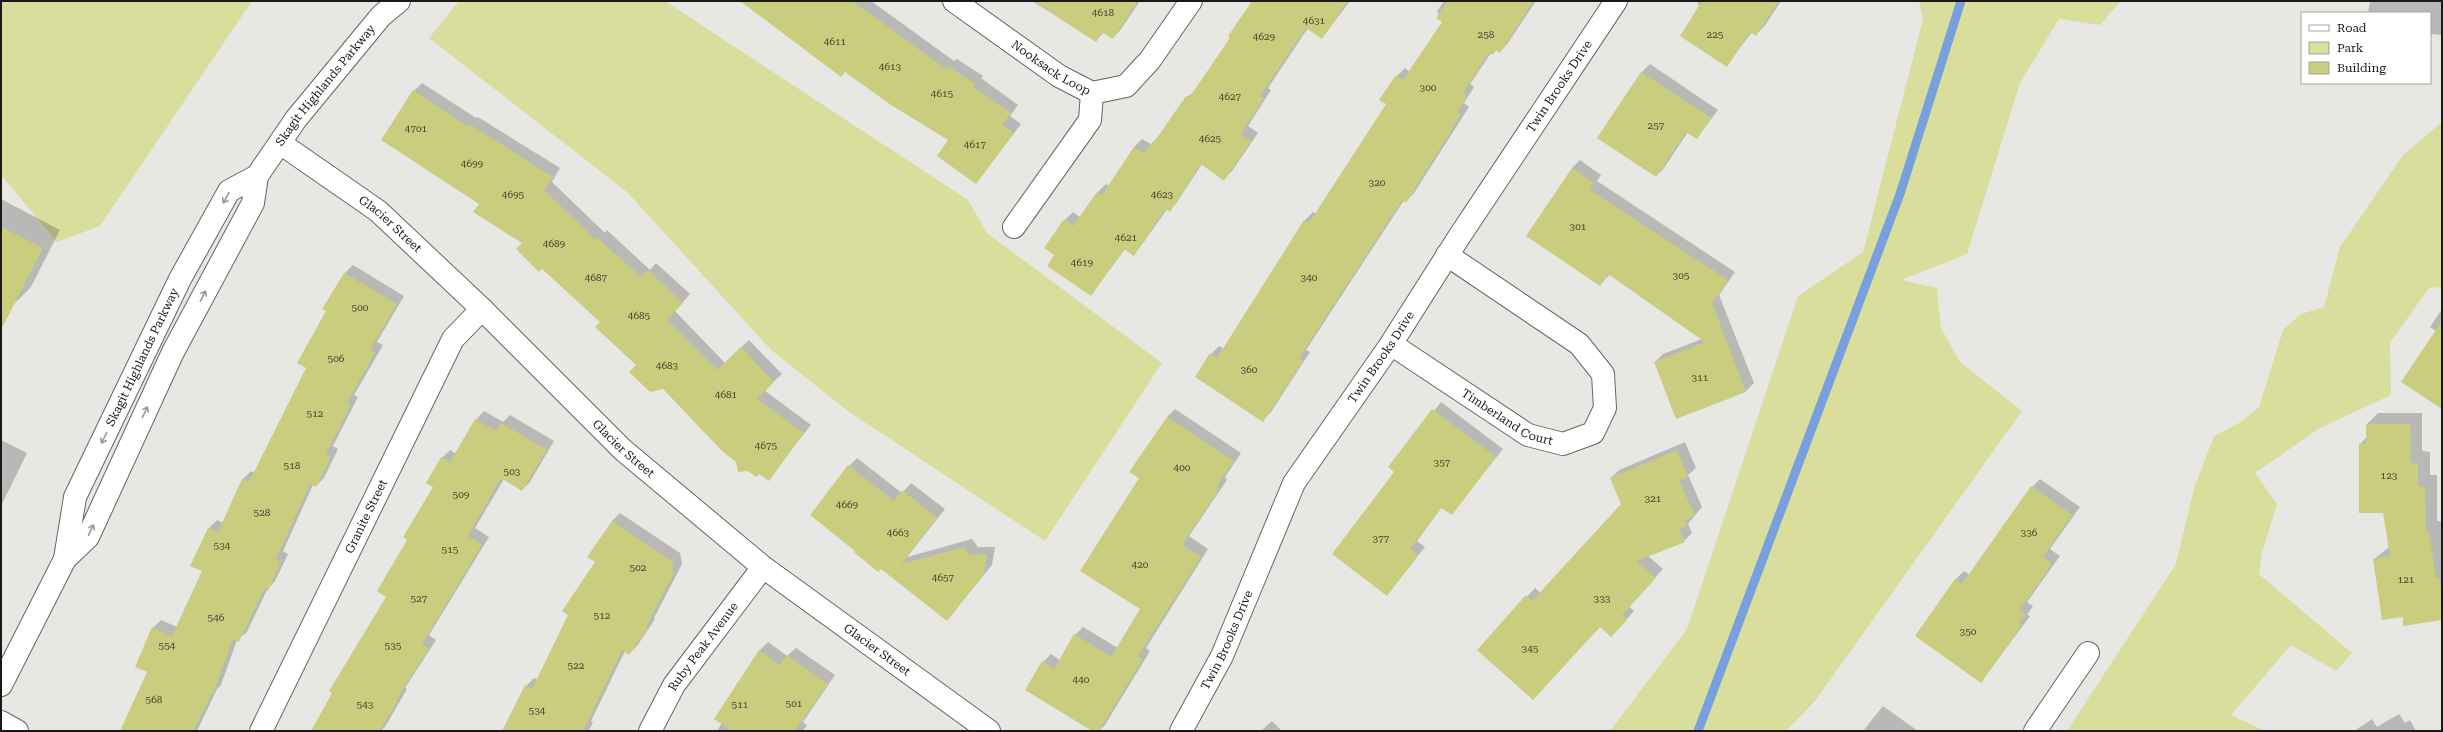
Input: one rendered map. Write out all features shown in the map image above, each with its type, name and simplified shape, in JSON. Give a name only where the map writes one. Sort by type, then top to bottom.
[{"type":"street","name":"Skagit Highlands Parkway","points":[[1,685],[65,560],[88,537],[173,352],[253,203],[257,176],[296,119],[384,9],[400,1]]},
{"type":"street","name":"Nooksack Loop","points":[[954,1],[1059,76],[1092,93],[1126,86],[1150,60],[1191,1]]},
{"type":"street","name":"Twin Brooks Drive","points":[[1181,731],[1222,656],[1294,483],[1391,344],[1447,255],[1616,1]]},
{"type":"street","points":[[1014,227],[1090,120],[1092,93]]},
{"type":"street","name":"Glacier Street","points":[[280,143],[378,211],[482,310],[623,450],[762,568],[989,731]]},
{"type":"street","name":"Timberland Court","points":[[1391,344],[1528,436],[1563,444],[1593,433],[1606,408],[1602,374],[1578,344],[1447,255]]},
{"type":"street","name":"Granite Street","points":[[261,731],[453,340],[482,310]]},
{"type":"street","name":"Ruby Peak Avenue","points":[[650,731],[674,685],[762,568]]},
{"type":"street","points":[[2035,731],[2088,653]]},
{"type":"street","points":[[1,722],[17,731]]},
{"type":"green space","points":[[1,1],[252,1],[100,226],[57,242],[1,175]]},
{"type":"green space","points":[[459,1],[665,1],[968,200],[987,233],[1162,363],[1045,541],[849,412],[771,350],[627,192],[429,38]]},
{"type":"green space","points":[[1919,1],[2121,1],[2100,25],[2059,19],[2020,83],[1967,254],[1901,280],[1937,288],[1941,328],[1960,362],[2022,411],[1815,701],[1786,731],[1610,731],[1687,629],[1798,296],[1863,252],[1923,19]]},
{"type":"green space","points":[[2442,122],[2442,287],[2429,288],[2390,343],[2391,395],[2320,428],[2255,473],[2277,504],[2262,553],[2259,574],[2352,653],[2336,671],[2291,645],[2231,715],[2265,731],[2067,731],[2176,564],[2194,488],[2214,436],[2241,422],[2259,407],[2283,330],[2301,314],[2324,307],[2340,247],[2403,155]]},
{"type":"building","points":[[740,1],[852,1],[946,69],[948,66],[975,84],[974,87],[1011,113],[1002,125],[1014,133],[976,184],[937,156],[948,140],[891,105],[845,72],[841,77]]},
{"type":"building","points":[[1033,1],[1138,1],[1113,39],[1102,32],[1096,42]]},
{"type":"building","points":[[1252,1],[1348,1],[1322,39],[1306,28],[1260,96],[1264,99],[1241,134],[1251,141],[1224,181],[1201,164],[1170,212],[1165,209],[1134,256],[1124,249],[1091,296],[1047,266],[1054,255],[1044,248],[1064,219],[1073,226],[1097,192],[1102,195],[1134,147],[1144,153],[1150,144],[1152,145],[1186,96],[1189,98],[1230,38],[1228,36]]},
{"type":"building","points":[[1447,1],[1534,1],[1500,53],[1496,50],[1493,55],[1489,53],[1463,93],[1467,96],[1457,112],[1461,115],[1406,203],[1402,200],[1299,358],[1303,361],[1263,422],[1195,377],[1210,353],[1217,358],[1304,220],[1309,223],[1386,104],[1379,100],[1396,75],[1403,80],[1442,22],[1436,18]]},
{"type":"building","points":[[1702,1],[1779,1],[1756,36],[1750,32],[1727,67],[1680,36]]},
{"type":"building","points":[[1641,72],[1711,118],[1697,139],[1686,132],[1656,177],[1597,138]]},
{"type":"building","points":[[413,90],[467,126],[469,124],[553,177],[544,190],[596,240],[598,238],[641,277],[648,270],[683,303],[667,320],[717,370],[741,347],[774,382],[757,399],[804,433],[769,481],[759,474],[756,477],[748,471],[738,472],[736,462],[723,452],[663,389],[650,392],[629,372],[636,365],[595,327],[600,322],[542,269],[539,272],[516,249],[522,243],[473,212],[479,204],[381,140]]},
{"type":"building","points":[[1572,168],[1594,183],[1590,190],[1728,280],[1712,303],[1746,392],[1676,419],[1654,362],[1705,342],[1608,274],[1600,286],[1526,236]]},
{"type":"building","points":[[1,227],[43,248],[1,330]]},
{"type":"building","points":[[344,273],[397,304],[370,350],[375,353],[347,403],[351,405],[326,454],[331,457],[316,487],[310,484],[276,559],[281,562],[268,591],[264,589],[239,642],[233,639],[213,694],[212,693],[194,731],[120,731],[147,672],[135,667],[152,627],[172,636],[202,571],[190,566],[208,528],[218,532],[242,479],[249,482],[306,368],[297,363],[326,311],[322,309]]},
{"type":"building","points":[[2442,321],[2442,409],[2401,382]]},
{"type":"building","points":[[1432,409],[1496,457],[1452,515],[1441,508],[1410,549],[1418,555],[1387,596],[1332,554],[1394,472],[1388,467]]},
{"type":"building","points":[[1167,417],[1234,461],[1217,486],[1220,488],[1182,545],[1201,557],[1138,656],[1143,659],[1099,731],[1092,731],[1025,690],[1042,661],[1054,669],[1074,634],[1111,657],[1140,609],[1080,571],[1139,478],[1129,472]]},
{"type":"building","points":[[475,419],[496,431],[501,423],[547,450],[522,491],[501,478],[468,536],[482,545],[422,644],[429,648],[398,697],[399,698],[380,731],[311,731],[332,693],[329,691],[386,597],[377,591],[407,540],[403,537],[433,487],[426,483],[441,457],[450,462]]},
{"type":"building","points":[[2366,424],[2410,424],[2411,463],[2418,463],[2418,486],[2425,487],[2426,532],[2429,532],[2436,579],[2440,578],[2442,620],[2403,626],[2403,617],[2382,620],[2373,559],[2390,556],[2383,513],[2359,513],[2359,444],[2366,444]]},
{"type":"building","points":[[1677,450],[1688,477],[1679,480],[1695,516],[1685,520],[1687,526],[1679,529],[1685,542],[1637,561],[1656,578],[1622,615],[1627,620],[1611,637],[1600,627],[1533,700],[1477,650],[1526,595],[1532,601],[1621,504],[1610,478]]},
{"type":"building","points":[[848,465],[894,501],[902,490],[937,518],[901,564],[964,547],[969,555],[987,554],[984,574],[947,621],[881,569],[878,572],[854,552],[855,551],[810,515]]},
{"type":"building","points":[[2031,486],[2072,515],[2043,557],[2052,564],[2020,610],[2026,614],[2019,623],[2022,625],[1981,683],[1915,636],[1955,579],[1962,584]]},
{"type":"building","points":[[612,521],[672,561],[674,573],[646,627],[648,628],[629,655],[622,650],[583,731],[502,731],[525,685],[532,689],[568,615],[562,611],[595,562],[587,557]]},
{"type":"building","points":[[759,650],[780,665],[787,655],[828,684],[795,731],[732,731],[714,719]]},
{"type":"waterway","points":[[1698,731],[1900,194],[1961,1]]}]
